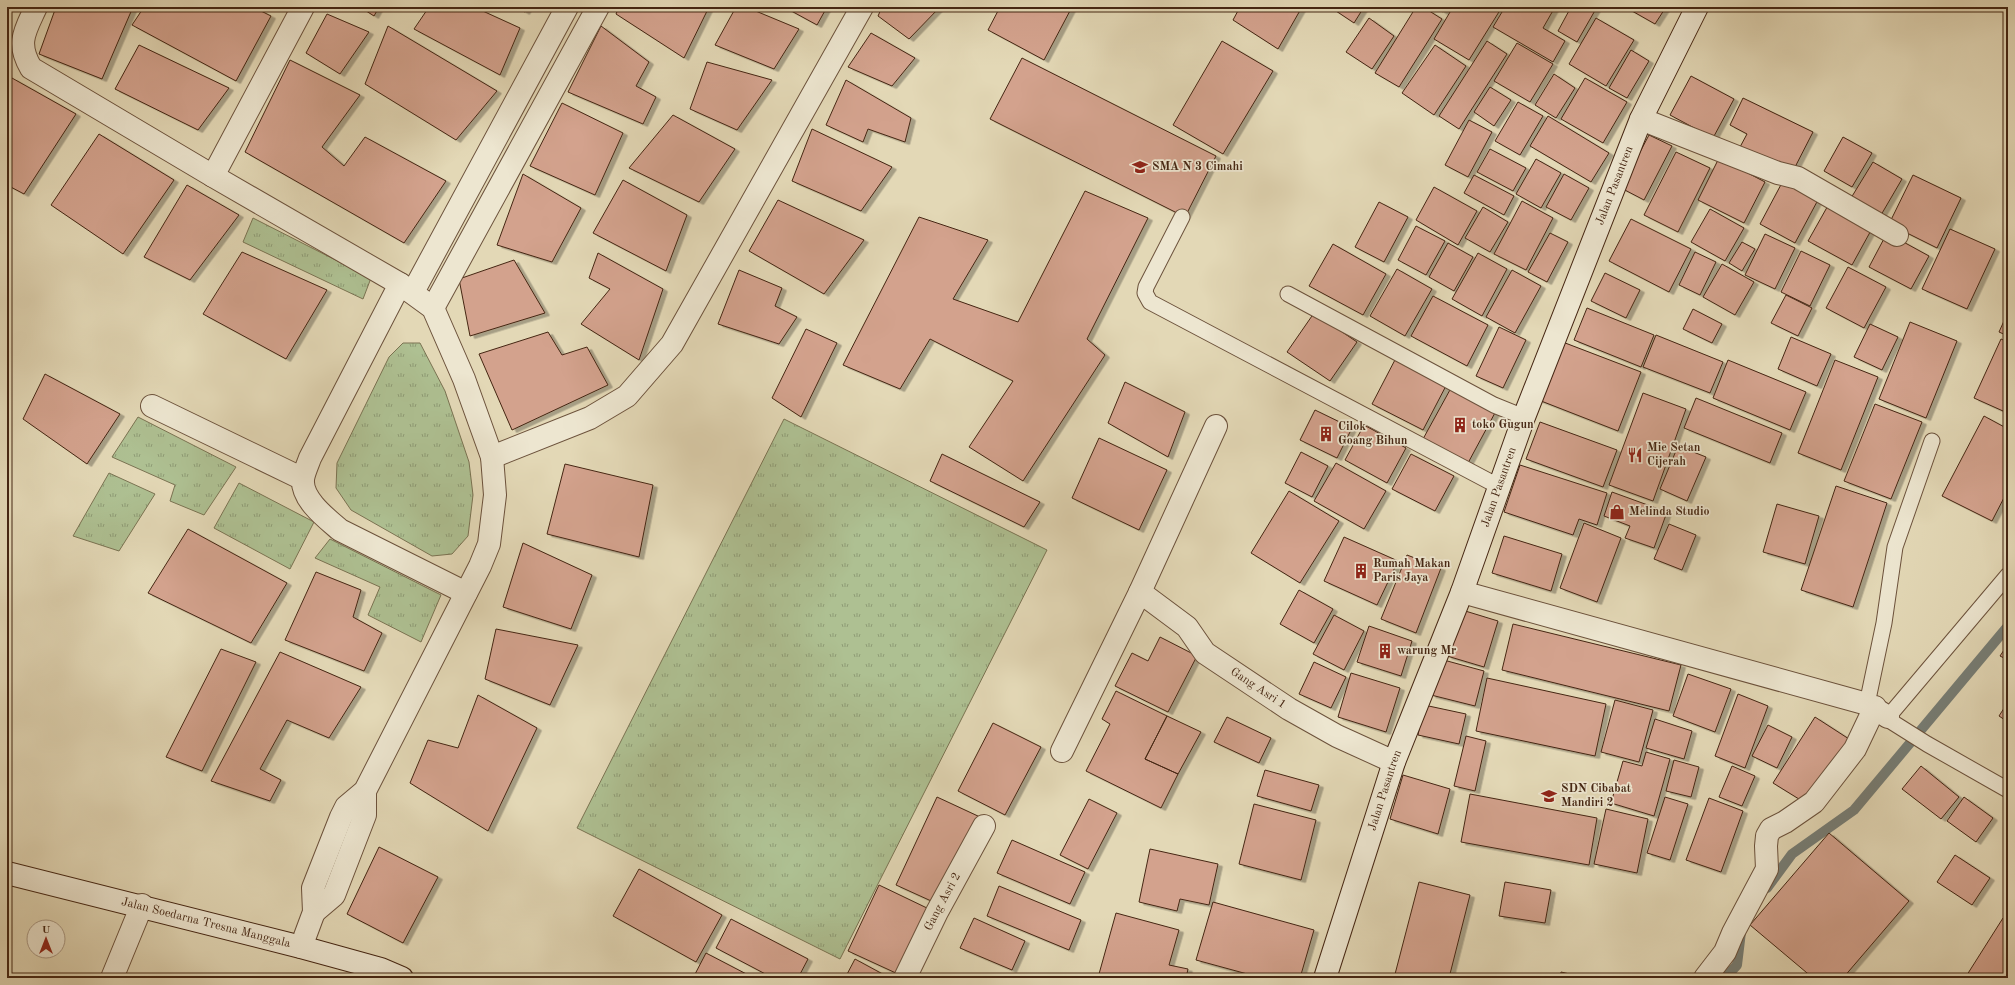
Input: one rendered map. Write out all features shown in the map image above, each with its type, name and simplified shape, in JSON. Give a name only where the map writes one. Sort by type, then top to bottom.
[{"type":"street","points":[[36,7],[24,34],[23,55],[31,68],[213,176],[407,288],[433,308],[464,379],[492,457],[495,495],[490,544],[365,791],[346,807],[313,888],[314,912],[301,947]]},
{"type":"street","points":[[213,176],[303,7]]},
{"type":"street","points":[[466,593],[340,530],[323,516],[307,496],[303,479],[310,458],[567,7]]},
{"type":"street","points":[[433,308],[598,7]]},
{"type":"street","points":[[492,457],[590,418],[627,396],[672,344],[862,7]]},
{"type":"street","name":"Jalan Pasantren","points":[[1325,978],[1394,762],[1462,592],[1498,486],[1524,417],[1641,119],[1697,7]]},
{"type":"street","points":[[1641,119],[1778,173],[1798,178],[1897,235]]},
{"type":"street","points":[[152,406],[303,479]]},
{"type":"street","points":[[1062,751],[1140,592],[1216,426]]},
{"type":"street","name":"Gang Asri 1","points":[[1140,592],[1187,627],[1205,653],[1289,709],[1337,736],[1394,762]]},
{"type":"street","points":[[1462,592],[1880,712],[1855,749],[1814,802],[1785,822],[1771,829],[1767,836],[1767,869],[1733,933],[1725,952],[1705,978]]},
{"type":"street","points":[[314,912],[334,895],[365,815],[365,791]]},
{"type":"street","name":"Gang Asri 2","points":[[905,978],[937,912],[984,826]]},
{"type":"street","points":[[333,837],[353,845]]},
{"type":"street","name":"Jalan Soedarna Tresna Manggala","points":[[7,873],[142,905],[301,947],[381,969],[402,978]]},
{"type":"street","points":[[112,978],[142,905]]},
{"type":"lane","points":[[1182,217],[1146,287],[1145,293],[1150,302],[1498,486]]},
{"type":"lane","points":[[1288,294],[1494,405],[1524,417]]},
{"type":"lane","points":[[1880,712],[1884,623],[1895,547],[1932,440]]},
{"type":"lane","points":[[1880,712],[2008,575]]},
{"type":"lane","points":[[1880,712],[1927,744],[2008,790]]},
{"type":"green space","points":[[253,218],[371,278],[363,299],[243,242]]},
{"type":"green space","points":[[403,343],[420,343],[445,391],[469,462],[473,495],[468,536],[452,554],[432,556],[351,510],[336,488],[337,463],[389,357]]},
{"type":"green space","points":[[138,417],[236,467],[204,515],[170,501],[175,485],[112,457]]},
{"type":"green space","points":[[784,419],[1047,550],[840,959],[577,828]]},
{"type":"green space","points":[[109,473],[155,494],[119,551],[73,536]]},
{"type":"green space","points":[[239,483],[314,522],[290,569],[214,528]]},
{"type":"green space","points":[[330,539],[441,595],[421,642],[368,615],[380,587],[315,558]]},
{"type":"building","points":[[56,7],[133,7],[102,79],[39,54]]},
{"type":"building","points":[[144,7],[253,7],[271,16],[236,81],[132,25]]},
{"type":"building","points":[[360,7],[379,7],[374,16]]},
{"type":"building","points":[[429,7],[474,7],[520,28],[500,75],[414,29]]},
{"type":"building","points":[[517,7],[528,7],[525,12]]},
{"type":"building","points":[[619,7],[709,7],[684,58],[616,14]]},
{"type":"building","points":[[736,7],[746,7],[799,29],[774,69],[715,45]]},
{"type":"building","points":[[784,7],[827,7],[817,25]]},
{"type":"building","points":[[882,7],[940,7],[909,39],[878,16]]},
{"type":"building","points":[[1000,7],[1072,7],[1044,60],[988,30]]},
{"type":"building","points":[[1240,7],[1302,7],[1278,49],[1233,20]]},
{"type":"building","points":[[1330,7],[1364,7],[1354,23]]},
{"type":"building","points":[[1416,7],[1423,7],[1442,19],[1399,87],[1375,73]]},
{"type":"building","points":[[1436,7],[1447,7],[1443,12]]},
{"type":"building","points":[[1453,7],[1502,7],[1469,60],[1434,39]]},
{"type":"building","points":[[1505,7],[1555,7],[1543,28],[1565,41],[1553,62],[1493,27]]},
{"type":"building","points":[[1571,7],[1597,7],[1577,42],[1558,31]]},
{"type":"building","points":[[1625,7],[1666,7],[1655,24]]},
{"type":"building","points":[[327,14],[369,32],[340,74],[306,53]]},
{"type":"building","points":[[1369,18],[1394,36],[1372,69],[1346,52]]},
{"type":"building","points":[[1596,18],[1634,40],[1606,86],[1569,64]]},
{"type":"building","points":[[388,26],[497,91],[456,140],[365,84]]},
{"type":"building","points":[[601,26],[649,62],[636,86],[656,97],[643,124],[568,92]]},
{"type":"building","points":[[871,33],[915,58],[892,86],[848,67]]},
{"type":"building","points":[[1222,41],[1273,71],[1223,154],[1173,125]]},
{"type":"building","points":[[1487,41],[1507,54],[1459,129],[1439,116]]},
{"type":"building","points":[[1517,43],[1553,64],[1530,102],[1494,81]]},
{"type":"building","points":[[139,45],[229,88],[198,130],[115,89]]},
{"type":"building","points":[[1435,45],[1466,66],[1434,115],[1402,93]]},
{"type":"building","points":[[1631,50],[1649,61],[1627,98],[1609,88]]},
{"type":"building","points":[[1022,58],[1216,156],[1185,217],[990,119]]},
{"type":"building","points":[[290,60],[360,95],[322,147],[344,166],[365,137],[446,181],[404,243],[245,152]]},
{"type":"building","points":[[707,62],[772,80],[737,130],[690,109]]},
{"type":"building","points":[[1554,74],[1575,88],[1556,118],[1535,105]]},
{"type":"building","points":[[1691,76],[1734,99],[1713,138],[1670,115]]},
{"type":"building","points":[[12,78],[76,114],[24,194],[7,185],[7,87]]},
{"type":"building","points":[[1585,78],[1627,102],[1603,143],[1561,119]]},
{"type":"building","points":[[846,80],[911,118],[905,142],[868,129],[863,142],[826,125]]},
{"type":"building","points":[[1490,87],[1511,100],[1494,126],[1474,112]]},
{"type":"building","points":[[1743,98],[1813,132],[1792,173],[1740,147],[1747,134],[1730,125]]},
{"type":"building","points":[[1518,102],[1543,116],[1520,155],[1495,141]]},
{"type":"building","points":[[562,103],[623,133],[595,195],[530,166]]},
{"type":"building","points":[[673,115],[735,149],[699,202],[629,168]]},
{"type":"building","points":[[1548,116],[1609,153],[1591,182],[1530,146]]},
{"type":"building","points":[[1469,120],[1492,132],[1468,177],[1445,165]]},
{"type":"building","points":[[812,129],[892,167],[861,211],[792,181]]},
{"type":"building","points":[[99,134],[174,180],[123,254],[51,205]]},
{"type":"building","points":[[1649,135],[1672,146],[1644,200],[1621,188]]},
{"type":"building","points":[[1843,137],[1872,153],[1852,187],[1824,171]]},
{"type":"building","points":[[1490,149],[1526,168],[1513,191],[1477,172]]},
{"type":"building","points":[[1676,152],[1710,168],[1678,232],[1644,215]]},
{"type":"building","points":[[1719,158],[1765,182],[1744,223],[1698,200]]},
{"type":"building","points":[[1536,159],[1561,173],[1541,208],[1516,194]]},
{"type":"building","points":[[1873,162],[1902,179],[1881,215],[1851,198]]},
{"type":"building","points":[[523,174],[581,208],[552,262],[497,245]]},
{"type":"building","points":[[1564,174],[1589,188],[1571,220],[1546,207]]},
{"type":"building","points":[[1474,175],[1514,196],[1504,215],[1464,193]]},
{"type":"building","points":[[1913,175],[1961,198],[1937,248],[1889,224]]},
{"type":"building","points":[[1784,179],[1819,198],[1795,243],[1760,224]]},
{"type":"building","points":[[623,180],[687,215],[666,271],[593,233]]},
{"type":"building","points":[[187,185],[239,215],[190,280],[144,257]]},
{"type":"building","points":[[1434,187],[1477,211],[1458,245],[1416,220]]},
{"type":"building","points":[[1085,191],[1148,218],[1087,339],[1105,355],[1023,481],[969,447],[1013,381],[930,339],[900,389],[843,365],[919,217],[988,240],[953,299],[1018,322]]},
{"type":"building","points":[[778,200],[864,240],[824,294],[749,251]]},
{"type":"building","points":[[1522,201],[1553,218],[1526,270],[1494,254]]},
{"type":"building","points":[[1379,202],[1408,217],[1384,262],[1355,247]]},
{"type":"building","points":[[1830,202],[1874,225],[1852,265],[1808,241]]},
{"type":"building","points":[[1483,207],[1508,222],[1490,252],[1465,238]]},
{"type":"building","points":[[1710,209],[1744,228],[1725,261],[1691,242]]},
{"type":"building","points":[[1631,219],[1691,249],[1669,292],[1609,261]]},
{"type":"building","points":[[1416,226],[1445,241],[1426,275],[1398,260]]},
{"type":"building","points":[[1950,229],[1995,249],[1967,309],[1922,289]]},
{"type":"building","points":[[1550,233],[1568,242],[1547,282],[1528,272]]},
{"type":"building","points":[[1887,233],[1929,256],[1911,289],[1869,267]]},
{"type":"building","points":[[1765,234],[1795,248],[1775,289],[1745,275]]},
{"type":"building","points":[[1742,242],[1755,249],[1742,271],[1729,263]]},
{"type":"building","points":[[1448,243],[1473,257],[1454,291],[1429,277]]},
{"type":"building","points":[[1333,244],[1386,274],[1363,315],[1309,286]]},
{"type":"building","points":[[1801,251],[1830,265],[1810,306],[1781,292]]},
{"type":"building","points":[[242,252],[327,290],[286,359],[203,314]]},
{"type":"building","points":[[1695,252],[1716,262],[1700,295],[1679,285]]},
{"type":"building","points":[[598,253],[663,289],[639,360],[581,324],[610,289],[589,278]]},
{"type":"building","points":[[1478,253],[1507,269],[1482,316],[1452,299]]},
{"type":"building","points":[[514,260],[545,313],[470,336],[459,279]]},
{"type":"building","points":[[1722,264],[1754,282],[1735,315],[1703,297]]},
{"type":"building","points":[[1848,267],[1886,287],[1864,328],[1826,308]]},
{"type":"building","points":[[1397,269],[1432,289],[1405,336],[1370,316]]},
{"type":"building","points":[[739,270],[782,288],[775,306],[797,317],[779,344],[718,324]]},
{"type":"building","points":[[1512,270],[1541,286],[1515,333],[1486,317]]},
{"type":"building","points":[[1605,273],[1640,290],[1626,318],[1591,301]]},
{"type":"building","points":[[1786,295],[1812,308],[1798,336],[1771,323]]},
{"type":"building","points":[[1433,296],[1488,325],[1467,366],[1411,336]]},
{"type":"building","points":[[1587,308],[1654,335],[1641,367],[1574,340]]},
{"type":"building","points":[[1693,309],[1722,324],[1712,343],[1683,329]]},
{"type":"building","points":[[2008,312],[2008,336],[1999,332]]},
{"type":"building","points":[[1314,313],[1357,342],[1330,381],[1287,352]]},
{"type":"building","points":[[1910,322],[1957,341],[1926,418],[1879,399]]},
{"type":"building","points":[[1870,324],[1898,337],[1882,370],[1854,357]]},
{"type":"building","points":[[1499,327],[1526,340],[1503,388],[1476,376]]},
{"type":"building","points":[[806,329],[837,343],[801,417],[772,398]]},
{"type":"building","points":[[548,332],[562,355],[587,347],[608,385],[512,430],[479,354]]},
{"type":"building","points":[[1656,335],[1723,362],[1710,393],[1643,367]]},
{"type":"building","points":[[1791,337],[1831,354],[1817,386],[1778,369]]},
{"type":"building","points":[[2001,339],[2008,342],[2008,401],[2003,411],[1974,398]]},
{"type":"building","points":[[1560,341],[1641,372],[1618,431],[1536,399]]},
{"type":"building","points":[[1397,356],[1448,382],[1423,430],[1372,404]]},
{"type":"building","points":[[1728,360],[1806,392],[1790,430],[1713,398]]},
{"type":"building","points":[[1835,360],[1878,377],[1841,470],[1798,453]]},
{"type":"building","points":[[45,374],[120,414],[87,464],[23,419]]},
{"type":"building","points":[[1125,382],[1185,412],[1168,457],[1108,423]]},
{"type":"building","name":"toko Gugun","points":[[1451,388],[1496,411],[1468,463],[1423,439]]},
{"type":"building","points":[[1643,393],[1686,409],[1653,501],[1609,485]]},
{"type":"building","points":[[1696,398],[1782,433],[1770,463],[1684,428]]},
{"type":"building","points":[[1875,404],[1922,422],[1891,499],[1844,481]]},
{"type":"building","name":"Cilok Goang Bihun","points":[[1315,410],[1352,428],[1337,458],[1300,440]]},
{"type":"building","points":[[1984,416],[2008,429],[2008,490],[1992,521],[1942,496]]},
{"type":"building","points":[[1540,422],[1617,450],[1603,487],[1526,459]]},
{"type":"building","points":[[1364,425],[1406,448],[1387,483],[1345,460]]},
{"type":"building","points":[[1099,438],[1167,470],[1139,530],[1072,498]]},
{"type":"building","points":[[1678,446],[1706,457],[1687,501],[1660,489]]},
{"type":"building","points":[[1301,452],[1328,466],[1312,497],[1285,483]]},
{"type":"building","points":[[942,454],[1040,502],[1024,527],[930,481]]},
{"type":"building","points":[[1411,454],[1454,476],[1435,511],[1392,489]]},
{"type":"building","points":[[1336,463],[1386,491],[1364,529],[1314,501]]},
{"type":"building","points":[[565,464],[653,485],[639,557],[547,534]]},
{"type":"building","points":[[1520,465],[1607,493],[1597,525],[1579,519],[1573,535],[1504,512]]},
{"type":"building","points":[[1836,486],[1887,503],[1853,607],[1801,590]]},
{"type":"building","points":[[1289,491],[1339,521],[1300,583],[1251,553]]},
{"type":"building","points":[[1612,492],[1667,512],[1654,548],[1625,538],[1630,526],[1604,516]]},
{"type":"building","points":[[1777,504],[1819,516],[1805,564],[1763,552]]},
{"type":"building","points":[[1584,523],[1621,538],[1597,602],[1560,588]]},
{"type":"building","points":[[1669,524],[1696,535],[1682,570],[1654,559]]},
{"type":"building","points":[[188,529],[287,583],[251,643],[148,593]]},
{"type":"building","points":[[1504,536],[1562,554],[1551,591],[1492,573]]},
{"type":"building","name":"Rumah Makan Paris Jaya","points":[[1344,537],[1398,561],[1377,605],[1324,581]]},
{"type":"building","points":[[523,543],[592,575],[571,629],[503,607]]},
{"type":"building","points":[[1407,555],[1441,568],[1416,633],[1381,619]]},
{"type":"building","points":[[316,572],[361,590],[353,617],[382,633],[364,671],[285,640]]},
{"type":"building","points":[[1299,590],[1333,609],[1314,643],[1280,624]]},
{"type":"building","points":[[1462,610],[1498,621],[1484,667],[1447,656]]},
{"type":"building","points":[[1334,615],[1364,631],[1344,670],[1313,654]]},
{"type":"building","points":[[1513,624],[1681,665],[1669,711],[1502,670]]},
{"type":"building","name":"warung Mr","points":[[1369,626],[1412,641],[1401,676],[1357,662]]},
{"type":"building","points":[[496,629],[578,645],[550,705],[485,679]]},
{"type":"building","points":[[1160,637],[1197,656],[1168,712],[1115,686],[1132,653],[1148,661]]},
{"type":"building","points":[[2008,644],[2008,660],[2000,656]]},
{"type":"building","points":[[221,649],[256,662],[202,771],[166,757]]},
{"type":"building","points":[[280,652],[361,687],[329,738],[287,720],[260,769],[281,780],[270,801],[211,781]]},
{"type":"building","points":[[1440,659],[1484,671],[1475,706],[1431,695]]},
{"type":"building","points":[[1314,662],[1346,677],[1331,708],[1299,694]]},
{"type":"building","points":[[1351,673],[1400,688],[1386,732],[1338,717]]},
{"type":"building","points":[[1688,674],[1731,689],[1715,732],[1673,716]]},
{"type":"building","points":[[1487,678],[1606,704],[1595,756],[1476,731]]},
{"type":"building","points":[[1116,691],[1167,716],[1145,759],[1178,774],[1161,808],[1086,771],[1110,724],[1102,719]]},
{"type":"building","points":[[1738,694],[1768,706],[1745,768],[1715,756]]},
{"type":"building","points":[[478,695],[537,728],[488,831],[410,783],[428,740],[458,748]]},
{"type":"building","points":[[1615,700],[1653,710],[1639,762],[1601,752]]},
{"type":"building","points":[[2008,702],[2008,722],[1999,716]]},
{"type":"building","points":[[1424,705],[1466,714],[1459,744],[1418,735]]},
{"type":"building","points":[[1167,716],[1201,732],[1178,774],[1145,759]]},
{"type":"building","points":[[1227,717],[1271,738],[1259,763],[1214,742]]},
{"type":"building","points":[[1815,717],[1849,739],[1807,804],[1773,783]]},
{"type":"building","points":[[1655,719],[1692,731],[1684,759],[1646,748]]},
{"type":"building","points":[[993,723],[1041,747],[1005,815],[958,791]]},
{"type":"building","points":[[1768,725],[1792,737],[1777,768],[1752,756]]},
{"type":"building","points":[[1466,736],[1486,741],[1475,791],[1454,786]]},
{"type":"building","points":[[1646,752],[1670,759],[1654,816],[1611,803],[1623,761],[1642,766]]},
{"type":"building","points":[[1674,760],[1699,767],[1691,797],[1666,791]]},
{"type":"building","points":[[1732,766],[1755,776],[1742,806],[1719,797]]},
{"type":"building","points":[[1921,766],[1959,797],[1941,819],[1902,789]]},
{"type":"building","points":[[1265,770],[1319,785],[1311,811],[1257,796]]},
{"type":"building","points":[[1403,775],[1450,789],[1438,834],[1390,819]]},
{"type":"building","points":[[1470,794],[1597,818],[1589,865],[1461,842]]},
{"type":"building","points":[[937,797],[980,817],[940,905],[896,885]]},
{"type":"building","points":[[1665,797],[1688,804],[1670,860],[1647,853]]},
{"type":"building","points":[[1964,797],[1993,818],[1976,842],[1947,821]]},
{"type":"building","points":[[1709,798],[1743,811],[1721,872],[1686,860]]},
{"type":"building","points":[[1089,799],[1117,813],[1088,869],[1060,855]]},
{"type":"building","points":[[1254,804],[1316,820],[1301,880],[1239,864]]},
{"type":"building","points":[[1606,809],[1648,819],[1637,873],[1594,864]]},
{"type":"building","points":[[1829,833],[1909,901],[1843,978],[1813,978],[1750,925]]},
{"type":"building","points":[[1012,840],[1085,872],[1070,904],[997,873]]},
{"type":"building","points":[[379,847],[438,877],[403,943],[347,914]]},
{"type":"building","points":[[1150,849],[1218,864],[1209,905],[1180,899],[1177,911],[1139,902]]},
{"type":"building","points":[[1955,855],[1990,878],[1972,905],[1937,882]]},
{"type":"building","points":[[639,869],[722,915],[696,962],[613,916]]},
{"type":"building","points":[[1419,882],[1470,895],[1449,978],[1394,978]]},
{"type":"building","points":[[1505,882],[1551,890],[1545,923],[1499,916]]},
{"type":"building","points":[[879,885],[929,909],[898,974],[848,951]]},
{"type":"building","points":[[999,886],[1081,920],[1069,950],[987,916]]},
{"type":"building","points":[[1213,902],[1314,930],[1300,978],[1262,978],[1196,960]]},
{"type":"building","points":[[1116,913],[1179,930],[1169,965],[1188,969],[1186,978],[1114,978],[1099,974]]},
{"type":"building","points":[[974,918],[1025,941],[1012,970],[960,948]]},
{"type":"building","points":[[2003,918],[2008,921],[2008,978],[1965,978]]},
{"type":"building","points":[[731,919],[808,959],[798,978],[773,978],[716,948]]},
{"type":"building","points":[[706,953],[754,978],[693,978]]},
{"type":"building","points":[[855,959],[890,978],[845,978]]},
{"type":"building","points":[[1561,972],[1587,978],[1560,978]]},
{"type":"waterway","points":[[1767,888],[1792,854],[1854,810],[2008,626]]},
{"type":"waterway","points":[[1725,978],[1737,965],[1741,932]]},
{"type":"place","name":"SMA N 3 Cimahi","points":[[1140,167]]},
{"type":"place","name":"toko Gugun","points":[[1460,425]]},
{"type":"place","name":"Cilok Goang Bihun","points":[[1326,434]]},
{"type":"place","name":"Mie Setan Cijerah","points":[[1635,455]]},
{"type":"place","name":"Melinda Studio","points":[[1617,512]]},
{"type":"place","name":"Rumah Makan Paris Jaya","points":[[1361,571]]},
{"type":"place","name":"warung Mr","points":[[1385,651]]},
{"type":"place","name":"SDN Cibabat Mandiri 2","points":[[1549,796]]}]
